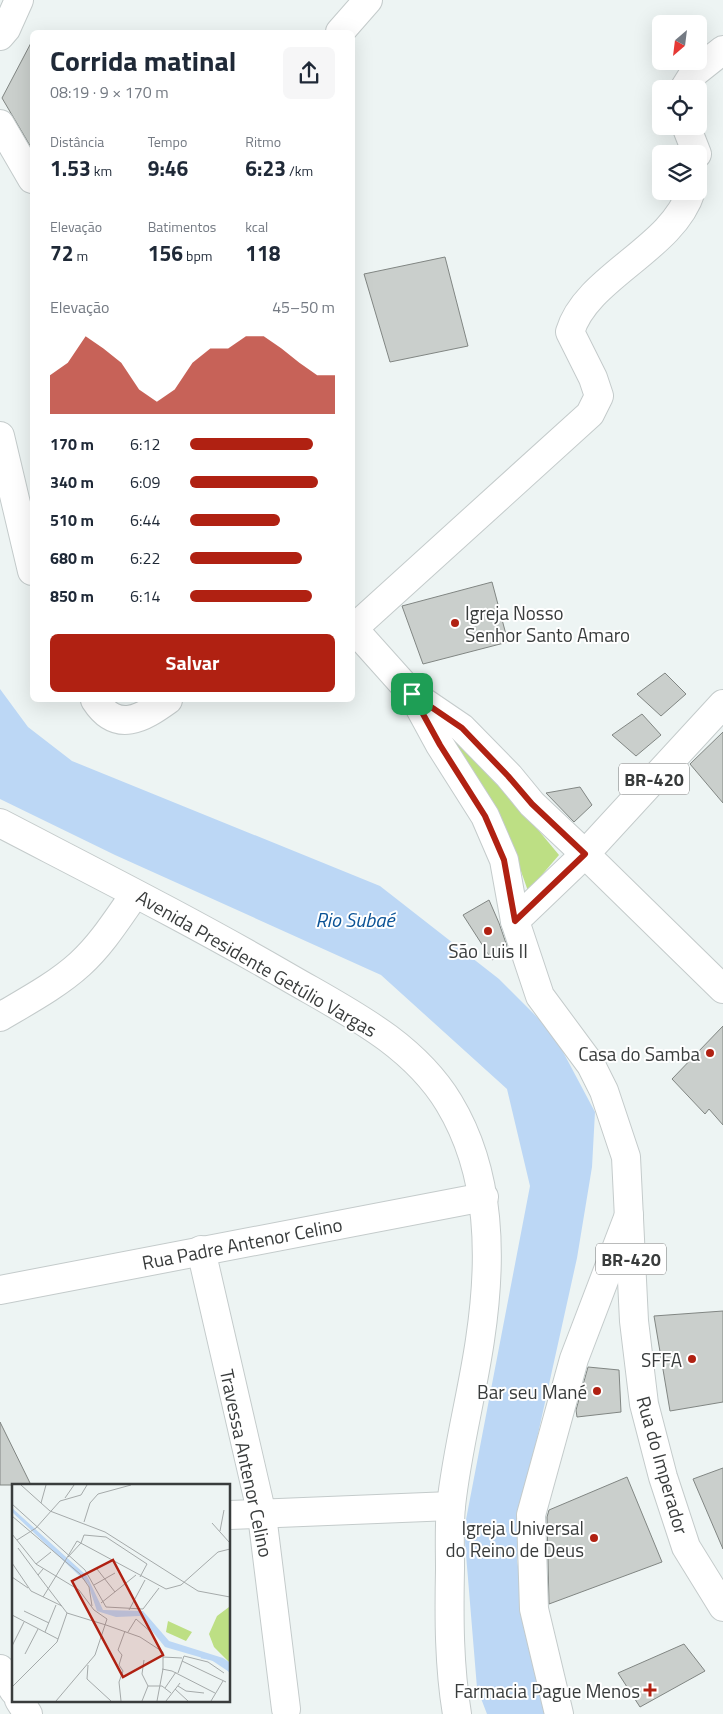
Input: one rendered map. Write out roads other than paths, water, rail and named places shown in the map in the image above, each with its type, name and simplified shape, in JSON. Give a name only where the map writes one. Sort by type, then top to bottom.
[{"type":"street","points":[[0,36],[6,29],[19,0]]},
{"type":"street","points":[[342,30],[368,0]]},
{"type":"street","points":[[690,80],[694,73],[723,50]]},
{"type":"street","points":[[0,124],[30,176]]},
{"type":"street","points":[[355,626],[590,414],[599,396],[593,378],[570,332],[574,318],[599,291],[672,223],[686,200]]},
{"type":"street","points":[[0,436],[30,564]]},
{"type":"street","points":[[355,630],[412,694],[462,728],[532,804],[722,986]]},
{"type":"street","name":"Rua do Imperador","points":[[412,694],[440,745],[485,816],[504,860],[515,921],[540,996],[591,1065],[604,1091],[626,1157],[634,1321],[644,1404],[663,1477],[686,1547],[723,1607]]},
{"type":"street","points":[[96,702],[100,708],[116,718],[130,721],[149,713],[165,702]]},
{"type":"street","name":"BR-420","points":[[515,921],[585,854],[723,704]]},
{"type":"street","name":"Avenida Presidente Getúlio Vargas","points":[[0,823],[232,945],[369,1025],[406,1051],[433,1079],[450,1104],[463,1131],[484,1197],[487,1240],[486,1292],[480,1340],[451,1506],[450,1674],[457,1714]]},
{"type":"street","points":[[0,1017],[49,988],[80,964],[106,935],[135,894]]},
{"type":"street","name":"Rua Padre Antenor Celino","points":[[0,1290],[484,1197]]},
{"type":"street","points":[[559,1714],[534,1609],[531,1515],[574,1359],[629,1215]]},
{"type":"street","name":"Travessa Antenor Celino","points":[[201,1250],[262,1515],[286,1709]]},
{"type":"street","points":[[230,1515],[451,1506]]},
{"type":"street","points":[[0,1669],[12,1688]]},
{"type":"street","points":[[20,1702],[28,1714]]},
{"type":"water","name":"Rio Subaé","points":[[0,689],[28,727],[72,761],[380,886],[499,979],[553,1033],[595,1112],[592,1167],[577,1258],[536,1443],[517,1561],[545,1714],[487,1714],[477,1688],[464,1530],[530,1186],[507,1089],[381,975],[115,855],[0,799]]},
{"type":"place","name":"Igreja Nosso Senhor Santo Amaro","points":[[455,623]]},
{"type":"place","name":"São Luis II","points":[[488,931]]},
{"type":"place","name":"Casa do Samba","points":[[710,1053]]},
{"type":"place","name":"SFFA","points":[[692,1359]]},
{"type":"place","name":"Bar seu Mané","points":[[597,1391]]},
{"type":"place","name":"Igreja Universal do Reino de Deus","points":[[594,1538]]},
{"type":"place","name":"Farmacia Pague Menos","points":[[650,1690]]}]
